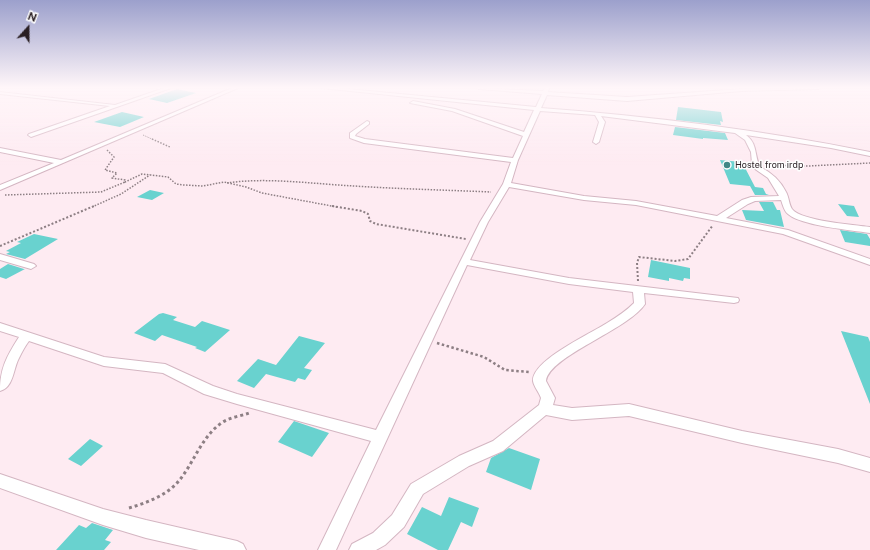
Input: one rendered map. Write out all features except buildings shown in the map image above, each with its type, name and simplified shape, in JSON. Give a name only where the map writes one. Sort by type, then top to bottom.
[{"type":"street","points":[[31,135],[94,114]]},
{"type":"street","points":[[0,188],[174,114]]},
{"type":"street","points":[[463,114],[527,134]]},
{"type":"street","points":[[327,550],[380,437],[428,340],[474,240],[504,189],[535,114]]},
{"type":"street","points":[[596,142],[602,122],[597,114]]},
{"type":"street","points":[[603,114],[737,131],[831,146],[870,154]]},
{"type":"street","points":[[602,122],[626,116]]},
{"type":"street","points":[[367,123],[353,133],[352,137],[372,142],[515,160]]},
{"type":"street","points":[[737,131],[748,139],[754,152],[757,168],[771,176],[782,192],[790,213],[813,221],[870,230]]},
{"type":"street","points":[[831,146],[870,148]]},
{"type":"street","points":[[0,150],[61,162]]},
{"type":"street","points":[[504,189],[636,203],[718,219],[798,236],[870,262]]},
{"type":"street","points":[[718,219],[745,202],[754,199],[784,198]]},
{"type":"street","points":[[0,257],[30,266]]},
{"type":"street","points":[[464,262],[550,278],[734,300]]},
{"type":"street","points":[[358,550],[379,539],[398,521],[417,489],[464,461],[498,446],[544,409],[549,403],[549,398],[540,384],[539,379],[543,372],[565,352],[612,326],[633,311],[640,304],[638,288]]},
{"type":"street","points":[[0,327],[104,361],[164,369],[209,390],[266,408],[380,437]]},
{"type":"street","points":[[0,386],[6,378],[12,359],[26,335]]},
{"type":"street","points":[[544,409],[576,414],[629,410],[742,437],[838,456],[870,465]]},
{"type":"street","points":[[0,481],[103,517],[146,529],[237,550]]},
{"type":"path","points":[[140,128],[140,134],[170,146]]},
{"type":"path","points":[[99,146],[108,150],[114,157],[105,170],[117,173],[112,178],[125,180],[124,182]]},
{"type":"path","points":[[755,163],[768,165],[808,166],[870,163]]},
{"type":"path","points":[[0,195],[101,192],[116,187],[142,174],[168,177],[176,184],[203,186],[239,181],[276,181],[408,190],[504,189]]},
{"type":"path","points":[[0,246],[121,194],[151,175]]},
{"type":"path","points":[[226,183],[246,186],[262,193],[362,211],[368,214],[370,222],[382,226],[474,240]]},
{"type":"path","points":[[638,288],[637,263],[640,257],[682,261],[692,255],[718,219]]},
{"type":"path","points":[[428,340],[484,357],[505,370],[543,372]]},
{"type":"path","points":[[103,517],[136,506],[170,489],[178,482],[208,436],[216,427],[224,422],[266,408]]},
{"type":"place","name":"Hostel from irdp","points":[[727,165]]}]
